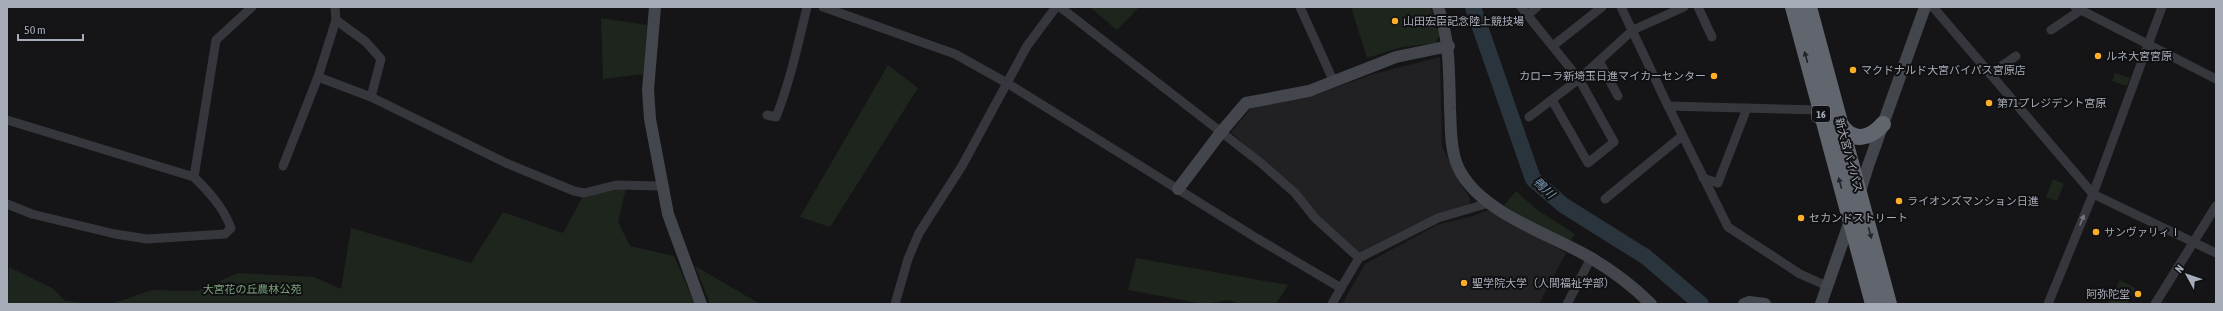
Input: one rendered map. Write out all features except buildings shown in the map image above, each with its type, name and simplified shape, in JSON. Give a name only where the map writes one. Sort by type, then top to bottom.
[{"type":"highway","name":"新大宮バイパス","points":[[1793,7],[1873,304]]},
{"type":"highway","name":"新大宮バイパス","points":[[1809,7],[1889,304]]},
{"type":"highway","points":[[1841,125],[1848,134],[1859,138],[1874,134],[1883,124]]},
{"type":"street","points":[[194,177],[216,40],[252,7]]},
{"type":"street","points":[[283,166],[318,77],[336,20],[335,7]]},
{"type":"street","points":[[655,7],[648,90],[650,119],[662,186],[674,233],[701,304]]},
{"type":"street","points":[[767,115],[776,117],[789,80],[807,7]]},
{"type":"street","points":[[823,7],[955,54],[1007,83],[1258,239],[1341,288]]},
{"type":"street","points":[[895,304],[908,259],[919,233],[962,166],[1027,46],[1056,7]]},
{"type":"street","points":[[1060,7],[1222,131],[1294,193],[1315,218],[1359,258]]},
{"type":"street","points":[[1300,7],[1333,80]]},
{"type":"street","points":[[1438,7],[1449,46],[1451,136],[1456,163],[1466,180],[1490,203],[1526,225],[1591,258],[1623,279],[1651,304]]},
{"type":"street","points":[[1521,7],[1554,45],[1579,79],[1614,142],[1588,163],[1552,100]]},
{"type":"street","points":[[1528,15],[1537,7]]},
{"type":"street","points":[[1554,45],[1602,7]]},
{"type":"street","points":[[1621,7],[1682,136],[1728,227],[1800,274],[1827,286]]},
{"type":"street","points":[[1530,117],[1579,79],[1633,30],[1684,7]]},
{"type":"street","points":[[1698,7],[1712,37]]},
{"type":"street","points":[[1821,304],[1925,7]]},
{"type":"street","points":[[1933,7],[2092,194],[2216,253]]},
{"type":"street","points":[[2048,304],[2092,194],[2162,7]]},
{"type":"street","points":[[2051,30],[2078,9],[2216,79]]},
{"type":"street","points":[[336,20],[366,42],[381,59],[371,97]]},
{"type":"street","points":[[1178,189],[1222,131],[1246,103],[1297,94],[1396,57],[1449,46]]},
{"type":"street","points":[[1990,74],[2016,56]]},
{"type":"street","points":[[1599,62],[1618,96]]},
{"type":"street","points":[[318,77],[371,97],[506,163],[574,190],[584,193],[616,185],[662,186]]},
{"type":"street","points":[[1668,106],[1820,110]]},
{"type":"street","points":[[1703,178],[1718,183],[1747,108]]},
{"type":"street","points":[[7,120],[194,177],[217,200],[231,228],[225,234],[147,239],[115,234],[32,214],[7,204]]},
{"type":"street","points":[[1605,199],[1682,136]]},
{"type":"street","points":[[1332,304],[1359,258],[1438,218],[1490,203]]},
{"type":"street","points":[[2155,304],[2216,206]]},
{"type":"street","points":[[1570,303],[1591,258]]},
{"type":"street","points":[[1744,304],[1749,302],[1765,304]]},
{"type":"shaded area","points":[[1440,57],[1442,147],[1463,188],[1470,198],[1469,206],[1358,254],[1318,216],[1299,193],[1231,132],[1253,106],[1308,98],[1373,74]]},
{"type":"shaded area","points":[[1488,210],[1566,253],[1539,304],[1342,304],[1365,264],[1437,225],[1473,216]]},
{"type":"green space","points":[[1090,7],[1139,7],[1117,30]]},
{"type":"green space","name":"山田宏臣記念陸上競技場","points":[[1351,7],[1430,7],[1440,35],[1435,43],[1402,47],[1367,58]]},
{"type":"green space","points":[[601,18],[647,25],[643,74],[603,79]]},
{"type":"green space","points":[[888,65],[918,88],[830,227],[800,217]]},
{"type":"green space","points":[[2115,73],[2130,78],[2127,86],[2112,81]]},
{"type":"green space","points":[[2053,179],[2064,184],[2057,201],[2046,197]]},
{"type":"green space","name":"大宮花の丘農林公苑","points":[[626,188],[618,222],[630,246],[674,256],[695,304],[111,304],[152,290],[197,291],[238,273],[314,277],[341,289],[351,228],[471,263],[503,212],[563,233],[583,196]]},
{"type":"green space","points":[[1516,191],[1536,209],[1575,234],[1570,242],[1530,222],[1504,205]]},
{"type":"green space","points":[[1136,258],[1288,285],[1276,304],[1240,304],[1230,300],[1204,304],[1128,290]]},
{"type":"green space","points":[[695,266],[760,304],[710,304]]},
{"type":"green space","points":[[9,267],[54,289],[65,301],[93,304],[7,304]]},
{"type":"green space","points":[[2120,280],[2135,288],[2127,304],[2107,304]]},
{"type":"waterway","name":"鴨川","points":[[1473,7],[1533,179],[1563,205],[1646,257],[1701,304]]},
{"type":"place","name":"山田宏臣記念陸上競技場","points":[[1395,21]]},
{"type":"place","name":"ルネ大宮宮原","points":[[2098,56]]},
{"type":"place","name":"マクドナルド大宮バイパス宮原店","points":[[1853,70]]},
{"type":"place","name":"カローラ新埼玉日進マイカーセンター","points":[[1714,76]]},
{"type":"place","name":"第71プレジデント宮原","points":[[1989,103]]},
{"type":"place","name":"ライオンズマンション日進","points":[[1899,201]]},
{"type":"place","name":"セカンドストリート","points":[[1801,218]]},
{"type":"place","name":"サンヴァリィⅠ","points":[[2096,232]]},
{"type":"place","name":"聖学院大学（人間福祉学部）","points":[[1464,283]]},
{"type":"place","name":"阿弥陀堂","points":[[2138,294]]}]
